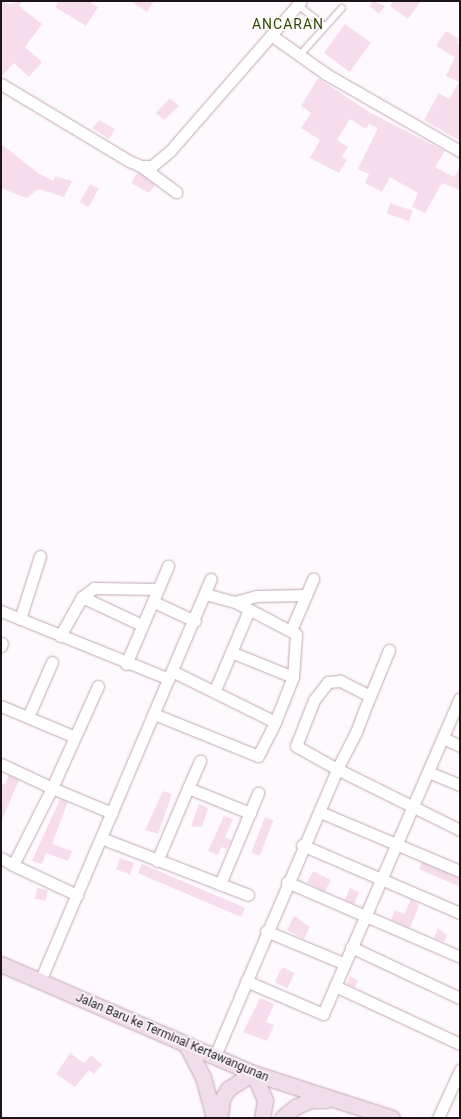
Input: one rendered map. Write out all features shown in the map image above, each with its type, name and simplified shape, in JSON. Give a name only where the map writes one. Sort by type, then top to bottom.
[{"type":"main road","name":"Jalan Baru ke Terminal Kertawangunan","points":[[1,964],[253,1074],[331,1100],[392,1118]]},
{"type":"main road","points":[[187,1046],[203,1077],[220,1116]]},
{"type":"main road","points":[[220,1116],[228,1089],[253,1074],[265,1100],[262,1118]]},
{"type":"main road","points":[[282,1118],[311,1100],[331,1100]]},
{"type":"street","points":[[141,166],[161,160],[299,3]]},
{"type":"street","points":[[271,35],[299,56],[460,151]]},
{"type":"street","points":[[1,84],[141,166],[176,192]]},
{"type":"street","points":[[20,619],[40,556]]},
{"type":"street","points":[[126,664],[142,625],[154,602],[168,566]]},
{"type":"street","points":[[40,980],[170,675],[195,621],[211,579]]},
{"type":"street","points":[[291,630],[313,579]]},
{"type":"street","points":[[60,636],[82,597],[94,588],[158,589]]},
{"type":"street","points":[[154,714],[258,756],[275,722],[293,677],[298,642],[296,634],[291,630],[248,610],[235,602],[205,594]]},
{"type":"street","points":[[235,602],[251,596],[306,595]]},
{"type":"street","points":[[82,597],[142,625]]},
{"type":"street","points":[[154,602],[195,621]]},
{"type":"street","points":[[215,690],[248,610]]},
{"type":"street","points":[[1,611],[126,664],[170,675],[215,690],[275,722]]},
{"type":"street","points":[[214,1058],[302,845],[320,812],[337,769],[389,650]]},
{"type":"street","points":[[231,652],[293,677]]},
{"type":"street","points":[[28,718],[52,662]]},
{"type":"street","points":[[370,696],[340,681],[328,682],[303,721],[296,746],[413,808],[460,830]]},
{"type":"street","points":[[12,864],[52,788],[98,686]]},
{"type":"street","points":[[246,981],[323,1014],[343,963],[383,880],[428,772],[459,703]]},
{"type":"street","points":[[1,706],[75,738]]},
{"type":"street","points":[[443,738],[460,746]]},
{"type":"street","points":[[157,861],[200,761]]},
{"type":"street","points":[[1,766],[112,813]]},
{"type":"street","points":[[428,772],[460,785]]},
{"type":"street","points":[[188,788],[250,814]]},
{"type":"street","points":[[220,884],[258,793]]},
{"type":"street","points":[[320,812],[398,842],[460,871]]},
{"type":"street","points":[[101,838],[248,895]]},
{"type":"street","points":[[302,845],[460,913]]},
{"type":"street","points":[[1,858],[77,894]]},
{"type":"street","points":[[287,882],[460,957]]},
{"type":"street","points":[[266,931],[343,963]]},
{"type":"street","points":[[351,947],[460,998]]},
{"type":"street","points":[[335,986],[460,1044]]},
{"type":"street","points":[[438,1118],[460,1070]]},
{"type":"lane","points":[[299,3],[325,26]]},
{"type":"lane","points":[[299,56],[342,8]]},
{"type":"building","points":[[1,1],[9,4],[22,1],[19,6],[42,24],[25,47],[42,62],[29,77],[14,63],[1,77]]},
{"type":"building","points":[[59,1],[88,1],[98,7],[86,26],[55,7]]},
{"type":"building","points":[[131,1],[154,1],[147,12]]},
{"type":"building","points":[[374,1],[385,6],[379,14],[369,6]]},
{"type":"building","points":[[393,1],[421,1],[408,19],[390,6]]},
{"type":"building","points":[[345,24],[371,43],[350,72],[324,53]]},
{"type":"building","points":[[446,31],[459,39],[457,43],[460,45],[460,141],[424,120],[439,93],[449,99],[459,82],[446,76],[455,57],[436,46]]},
{"type":"building","points":[[318,78],[369,112],[445,151],[435,167],[454,177],[460,165],[460,190],[442,183],[425,213],[412,207],[418,193],[390,177],[382,192],[365,183],[369,174],[358,169],[378,128],[369,124],[366,129],[350,119],[337,140],[348,147],[342,157],[347,160],[339,173],[310,158],[320,140],[301,128],[311,113],[301,106]]},
{"type":"building","points":[[170,98],[179,106],[164,120],[156,113]]},
{"type":"building","points":[[99,120],[115,129],[109,139],[92,128]]},
{"type":"building","points":[[1,144],[38,173],[53,181],[55,176],[72,181],[64,197],[39,189],[26,198],[1,188]]},
{"type":"building","points":[[138,172],[155,185],[149,193],[131,183]]},
{"type":"building","points":[[90,184],[99,189],[89,207],[80,202]]},
{"type":"building","points":[[390,203],[413,211],[409,221],[386,213]]},
{"type":"building","points":[[9,775],[19,780],[1,822],[1,783],[5,784]]},
{"type":"building","points":[[163,791],[172,794],[158,834],[145,830]]},
{"type":"building","points":[[60,799],[68,802],[52,844],[72,851],[68,861],[46,853],[42,864],[32,861]]},
{"type":"building","points":[[199,804],[208,808],[202,827],[191,826]]},
{"type":"building","points":[[224,816],[233,819],[225,837],[231,840],[227,849],[221,847],[218,855],[208,851]]},
{"type":"building","points":[[265,817],[273,820],[260,856],[251,852]]},
{"type":"building","points":[[120,858],[134,863],[130,874],[116,869]]},
{"type":"building","points":[[422,862],[460,878],[460,887],[419,869]]},
{"type":"building","points":[[142,864],[245,908],[241,917],[138,873]]},
{"type":"building","points":[[313,871],[331,880],[325,892],[307,883]]},
{"type":"building","points":[[37,888],[48,890],[46,901],[35,899]]},
{"type":"building","points":[[350,888],[359,892],[354,904],[345,900]]},
{"type":"building","points":[[411,899],[419,905],[410,928],[391,920],[395,910],[404,914]]},
{"type":"building","points":[[294,916],[310,927],[304,939],[287,930]]},
{"type":"building","points":[[438,928],[447,935],[444,942],[434,938]]},
{"type":"building","points":[[282,967],[295,973],[288,988],[275,982]]},
{"type":"building","points":[[350,976],[358,980],[355,988],[347,984]]},
{"type":"building","points":[[260,998],[274,1004],[266,1022],[274,1025],[267,1041],[243,1032]]},
{"type":"building","points":[[70,1053],[84,1063],[91,1055],[102,1065],[94,1074],[89,1070],[75,1087],[56,1074]]},
{"type":"district","name":"ANCARAN","points":[[288,24]]}]
